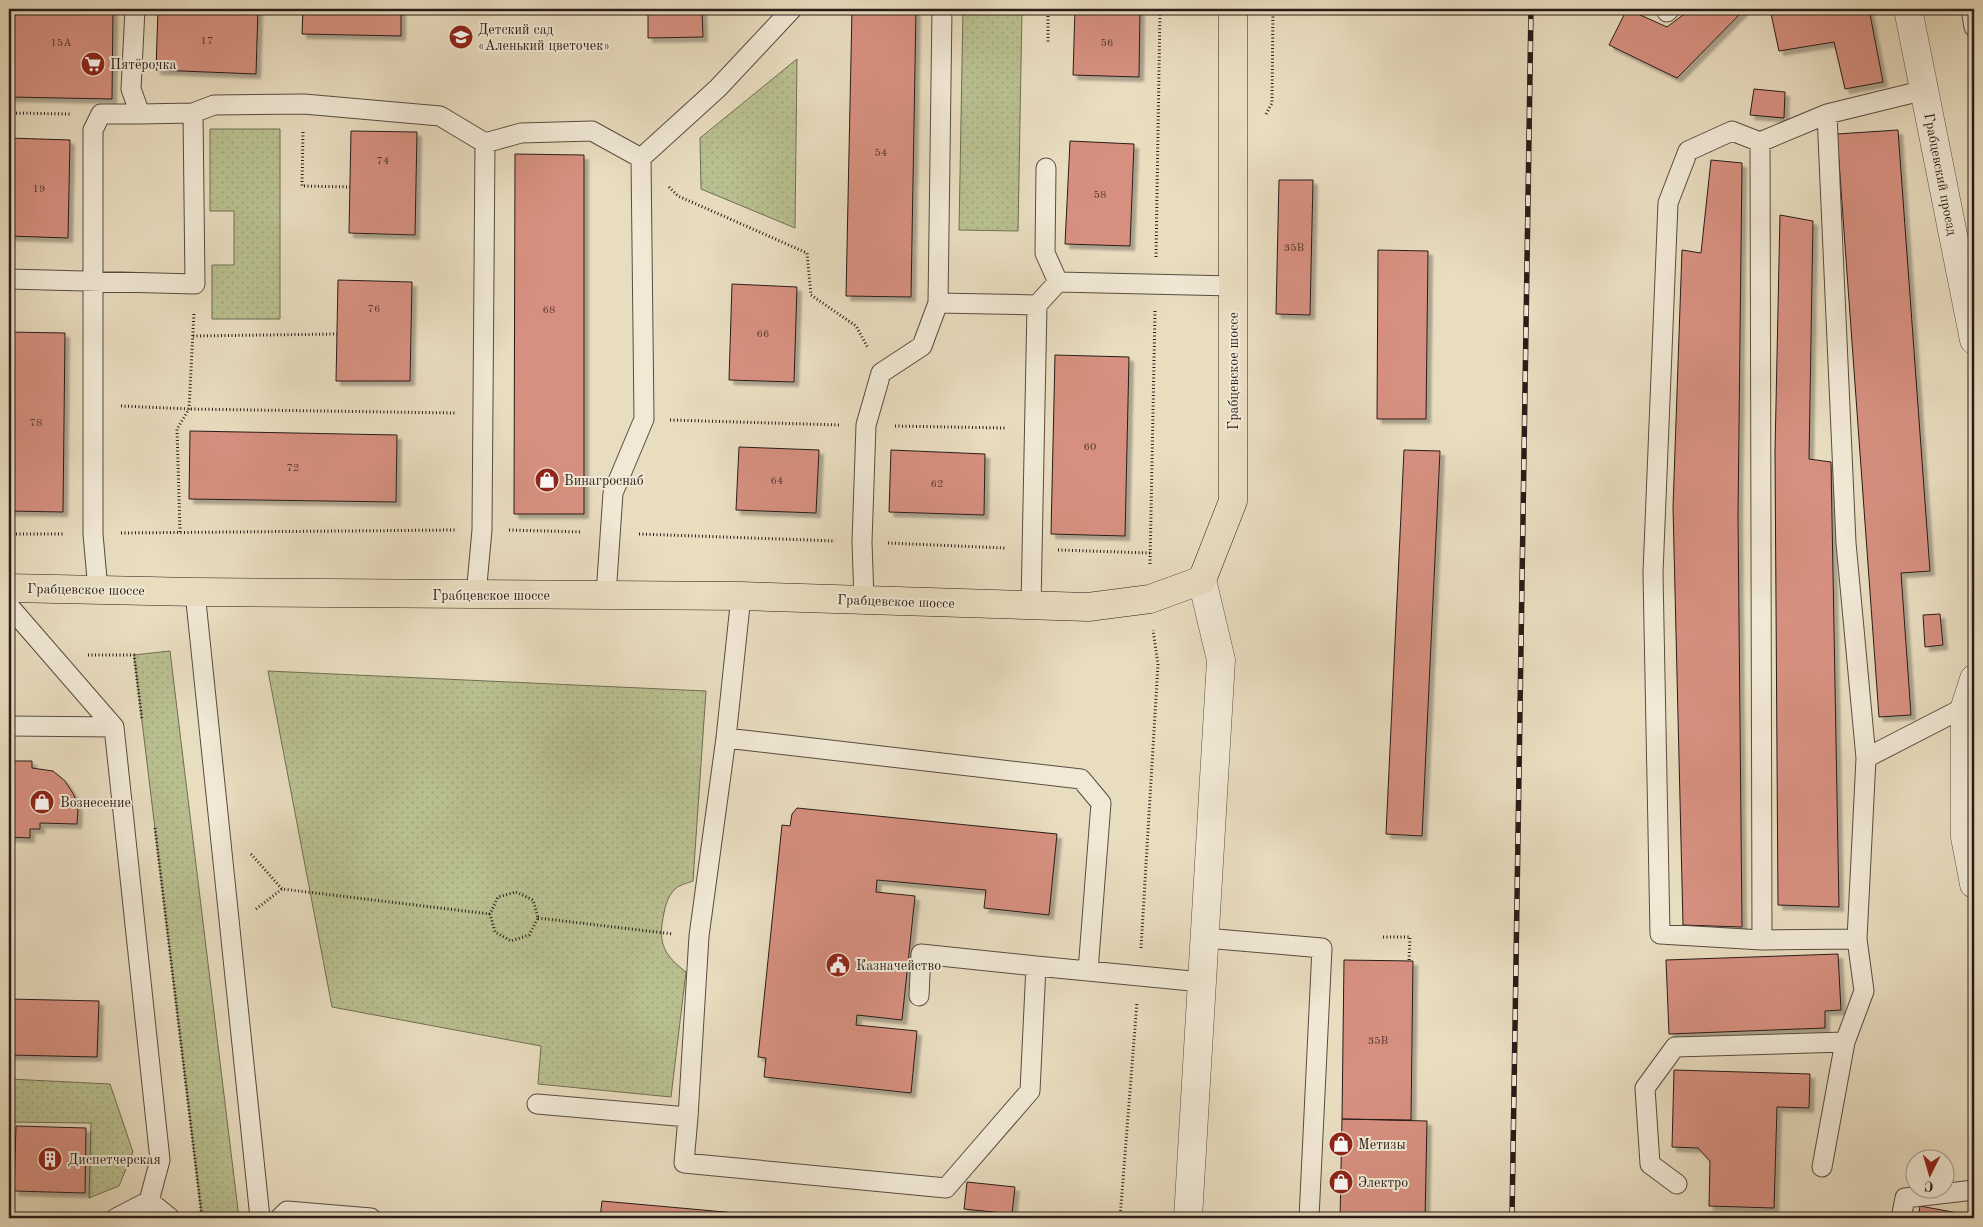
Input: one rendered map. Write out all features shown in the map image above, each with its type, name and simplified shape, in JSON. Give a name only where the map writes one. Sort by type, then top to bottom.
[{"type":"main road","name":"Грабцевское шоссе","points":[[9,588],[195,592],[741,596],[1088,607],[1150,599],[1202,580],[1233,501],[1233,9]]},
{"type":"street","name":"Грабцевский проезд","points":[[1908,9],[1974,340]]},
{"type":"street","points":[[1188,1218],[1220,660],[1202,580]]},
{"type":"street","points":[[1974,679],[1965,707],[1965,837],[1974,884]]},
{"type":"lane","points":[[135,9],[131,89],[140,114]]},
{"type":"lane","points":[[606,595],[613,493],[644,419],[641,158],[718,88],[792,9]]},
{"type":"lane","points":[[864,600],[862,542],[866,425],[881,373],[922,346],[938,303],[942,9]]},
{"type":"lane","points":[[1971,9],[1974,26]]},
{"type":"lane","points":[[1857,939],[1762,940],[1660,934],[1653,573],[1668,203],[1688,151],[1732,131],[1760,142],[1827,114],[1924,90]]},
{"type":"lane","points":[[98,590],[93,534],[93,130],[101,114],[193,113],[214,105],[304,104],[440,116],[485,143],[521,133],[592,132],[641,158]]},
{"type":"lane","points":[[9,279],[195,284],[193,113]]},
{"type":"lane","points":[[1822,1167],[1845,1042],[1864,991],[1857,939],[1866,758],[1846,543],[1827,114]]},
{"type":"lane","points":[[1760,142],[1762,940]]},
{"type":"lane","points":[[476,595],[482,530],[485,143]]},
{"type":"lane","points":[[1046,168],[1045,254],[1058,282]]},
{"type":"lane","points":[[1031,604],[1037,305],[1058,282],[1233,286]]},
{"type":"lane","points":[[938,303],[1037,305]]},
{"type":"lane","points":[[195,592],[260,1218]]},
{"type":"lane","points":[[741,596],[726,738],[699,936],[684,1163],[946,1188],[1030,1091],[1036,966]]},
{"type":"lane","points":[[9,606],[114,727],[160,1160],[149,1200],[116,1218]]},
{"type":"lane","points":[[1866,758],[1965,707]]},
{"type":"lane","points":[[9,726],[114,727]]},
{"type":"lane","points":[[726,738],[1081,779],[1101,803],[1088,971]]},
{"type":"lane","points":[[1205,938],[1322,948],[1309,1218]]},
{"type":"lane","points":[[919,996],[921,954],[1202,982]]},
{"type":"lane","points":[[1677,1184],[1650,1164],[1645,1088],[1675,1047],[1845,1042]]},
{"type":"lane","points":[[537,1104],[688,1117]]},
{"type":"lane","points":[[1902,1218],[1905,1198],[1974,1190]]},
{"type":"lane","points":[[149,1200],[170,1218]]},
{"type":"lane","points":[[280,1218],[287,1211],[372,1218]]},
{"type":"path","points":[[1048,9],[1048,42]]},
{"type":"path","points":[[304,104],[302,186],[350,187]]},
{"type":"path","points":[[9,113],[101,114]]},
{"type":"path","points":[[641,158],[678,196],[807,253],[811,295],[856,326],[881,373]]},
{"type":"path","points":[[180,532],[176,429],[189,409],[195,284]]},
{"type":"path","points":[[193,336],[337,334]]},
{"type":"path","points":[[93,405],[189,409],[484,414]]},
{"type":"path","points":[[9,534],[482,530],[1150,553],[1150,599],[1158,664],[1139,976],[1120,1218]]},
{"type":"path","points":[[229,929],[282,889],[490,914]]},
{"type":"path","points":[[516,892],[533,900],[538,918],[529,935],[511,941],[495,932],[490,914],[498,898],[516,892]]},
{"type":"path","points":[[538,918],[699,936]]},
{"type":"path","points":[[1383,937],[1410,938],[1409,961]]},
{"type":"green space","points":[[963,9],[1022,9],[1018,231],[959,230]]},
{"type":"green space","points":[[797,59],[795,228],[701,189],[700,138]]},
{"type":"green space","points":[[210,129],[280,129],[280,319],[212,319],[212,265],[234,265],[234,211],[210,211]]},
{"type":"green space","points":[[170,651],[239,1218],[202,1218],[134,655]]},
{"type":"green space","points":[[268,671],[706,691],[693,881],[681,885],[672,892],[666,906],[662,927],[663,942],[668,955],[686,972],[671,1097],[538,1084],[541,1046],[332,1007]]},
{"type":"green space","points":[[9,1079],[110,1084],[133,1152],[119,1186],[89,1198],[91,1123],[9,1122]]},
{"type":"building","points":[[10,9],[113,9],[112,99],[9,97]]},
{"type":"building","points":[[158,9],[258,9],[256,74],[156,70]]},
{"type":"building","points":[[303,9],[401,9],[401,36],[302,34]]},
{"type":"building","points":[[648,9],[702,9],[703,37],[648,38]]},
{"type":"building","points":[[852,9],[916,9],[911,297],[846,296]]},
{"type":"building","points":[[1075,9],[1140,9],[1139,77],[1073,75]]},
{"type":"building","points":[[1627,9],[1667,27],[1691,9],[1745,9],[1677,78],[1609,45]]},
{"type":"building","points":[[1770,9],[1869,9],[1883,82],[1845,89],[1834,42],[1779,51]]},
{"type":"building","points":[[1754,89],[1785,92],[1784,118],[1750,115]]},
{"type":"building","points":[[1898,130],[1930,571],[1901,573],[1911,715],[1879,717],[1837,134]]},
{"type":"building","points":[[351,131],[417,132],[415,235],[349,233]]},
{"type":"building","points":[[9,138],[70,140],[68,238],[9,236]]},
{"type":"building","points":[[1070,141],[1134,144],[1130,246],[1065,244]]},
{"type":"building","points":[[515,154],[584,155],[584,514],[514,514]]},
{"type":"building","points":[[1711,160],[1742,163],[1738,516],[1742,927],[1683,925],[1673,507],[1682,250],[1701,253]]},
{"type":"building","points":[[1279,180],[1313,180],[1310,315],[1276,314]]},
{"type":"building","points":[[1780,215],[1813,221],[1809,459],[1831,462],[1839,907],[1778,905],[1775,451]]},
{"type":"building","points":[[1378,250],[1428,251],[1426,419],[1377,419]]},
{"type":"building","points":[[338,280],[412,282],[410,381],[336,381]]},
{"type":"building","points":[[732,284],[797,287],[794,382],[729,380]]},
{"type":"building","points":[[9,332],[65,333],[63,512],[9,511]]},
{"type":"building","points":[[1055,355],[1129,357],[1125,536],[1051,534]]},
{"type":"building","points":[[190,431],[397,435],[396,502],[189,499]]},
{"type":"building","points":[[739,447],[819,450],[816,513],[736,510]]},
{"type":"building","points":[[891,450],[985,454],[984,515],[889,512]]},
{"type":"building","points":[[1404,450],[1440,451],[1422,836],[1386,834]]},
{"type":"building","points":[[1940,614],[1943,645],[1925,647],[1923,615]]},
{"type":"building","name":"Вознесение","points":[[9,761],[32,761],[32,768],[53,771],[65,781],[74,795],[78,810],[77,824],[40,823],[40,829],[30,829],[30,838],[9,837]]},
{"type":"building","name":"Казначейство","points":[[797,808],[1057,834],[1049,915],[984,908],[986,890],[877,880],[876,892],[915,896],[902,1020],[857,1015],[856,1025],[917,1031],[911,1093],[764,1077],[766,1058],[758,1057],[782,825],[790,826],[792,814]]},
{"type":"building","points":[[1838,954],[1841,1010],[1825,1011],[1825,1028],[1669,1034],[1666,960]]},
{"type":"building","points":[[1344,960],[1413,961],[1411,1120],[1342,1119]]},
{"type":"building","points":[[9,999],[99,1001],[97,1057],[9,1055]]},
{"type":"building","points":[[1674,1070],[1810,1074],[1809,1108],[1777,1107],[1774,1208],[1709,1206],[1710,1161],[1698,1148],[1672,1147]]},
{"type":"building","points":[[1342,1119],[1427,1121],[1425,1218],[1340,1218]]},
{"type":"building","name":"Диспетчерская","points":[[16,1126],[86,1128],[85,1193],[14,1191]]},
{"type":"building","points":[[967,1182],[1015,1187],[1012,1214],[964,1209]]},
{"type":"building","points":[[602,1201],[792,1218],[600,1218]]},
{"type":"building","points":[[1920,1206],[1974,1216],[1974,1218],[1918,1218]]},
{"type":"railway","points":[[1512,1218],[1531,9]]},
{"type":"place","name":"Детский сад «Аленький цветочек»","points":[[461,37]]},
{"type":"place","name":"Пятёрочка","points":[[93,64]]},
{"type":"place","name":"Винагроснаб","points":[[547,480]]},
{"type":"place","name":"Вознесение","points":[[42,802]]},
{"type":"place","name":"Казначейство","points":[[838,965]]},
{"type":"place","name":"Метизы","points":[[1341,1144]]},
{"type":"place","name":"Диспетчерская","points":[[50,1159]]},
{"type":"place","name":"Электро","points":[[1341,1182]]}]
